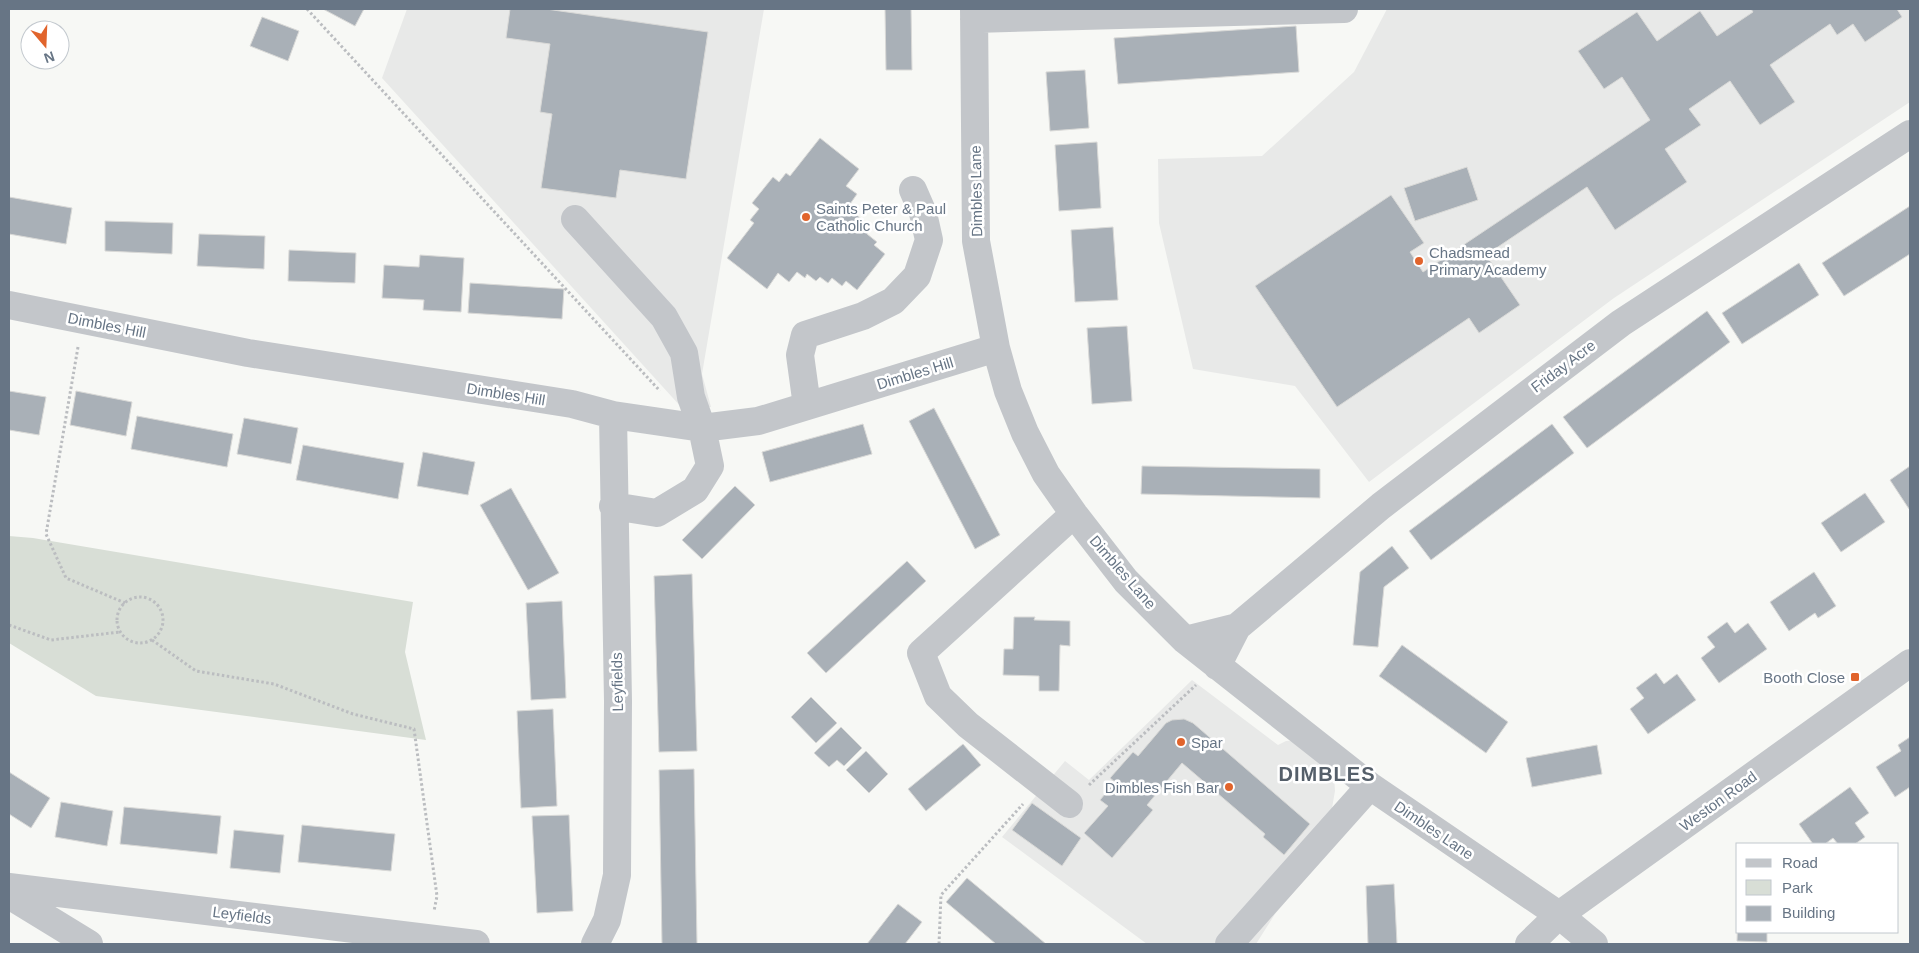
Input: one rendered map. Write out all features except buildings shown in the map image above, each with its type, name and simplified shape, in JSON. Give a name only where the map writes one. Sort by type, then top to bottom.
[{"type":"street","points":[[974,14],[1344,9]]},
{"type":"street","name":"Dimbles Lane","points":[[974,14],[976,241],[996,348],[1008,391],[1025,433],[1046,474],[1074,514],[1126,581],[1185,640],[1370,786],[1559,915],[1594,944]]},
{"type":"street","name":"Friday Acre","points":[[1217,666],[1236,627],[1381,506],[1621,323],[1910,134]]},
{"type":"street","points":[[807,406],[800,355],[805,335],[863,316],[893,301],[916,276],[929,240],[923,214],[913,190]]},
{"type":"street","points":[[575,220],[664,317],[684,353],[691,397],[702,428],[710,466],[695,490],[657,512],[614,506]]},
{"type":"street","name":"Dimbles Hill","points":[[9,305],[248,353],[572,404],[613,416],[702,428],[758,421],[996,348]]},
{"type":"street","name":"Leyfields","points":[[595,944],[607,920],[617,875],[618,701],[613,416]]},
{"type":"street","points":[[1068,804],[968,725],[938,696],[921,653],[1074,514]]},
{"type":"street","name":"Friday Acre","points":[[1185,640],[1236,627]]},
{"type":"street","name":"Weston Road","points":[[1529,944],[1559,915],[1910,663]]},
{"type":"street","points":[[1229,944],[1370,786]]},
{"type":"street","name":"Leyfields","points":[[9,887],[476,944]]},
{"type":"street","points":[[9,895],[89,944]]},
{"type":"path","points":[[306,9],[672,404],[691,397]]},
{"type":"path","points":[[82,320],[46,534],[66,578],[125,603]]},
{"type":"path","points":[[135,598],[146,598],[155,603],[161,611],[163,622],[160,632],[152,640],[141,644],[129,640],[120,632],[117,622],[119,611],[125,603],[135,598]]},
{"type":"path","points":[[9,625],[51,640],[120,632]]},
{"type":"path","points":[[152,640],[196,671],[274,684],[353,714],[414,728],[437,896],[428,938]]},
{"type":"path","points":[[1068,804],[1217,666]]},
{"type":"path","points":[[939,944],[941,895],[1042,784]]},
{"type":"shaded area","points":[[407,9],[764,9],[702,374],[711,407],[682,408],[382,78]]},
{"type":"shaded area","name":"Chadsmead Primary Academy","points":[[1387,9],[1910,9],[1910,102],[1614,298],[1369,482],[1295,386],[1193,369],[1159,223],[1158,159],[1262,156],[1354,72]]},
{"type":"shaded area","points":[[1192,680],[1278,745],[1286,741],[1299,740],[1329,766],[1334,776],[1335,791],[1332,808],[1352,824],[1275,914],[1256,944],[1147,944],[1002,837],[1065,761],[1089,780]]},
{"type":"green space","points":[[9,536],[33,538],[413,602],[405,652],[426,740],[96,696],[9,643]]},
{"type":"place","name":"Saints Peter & Paul Catholic Church","points":[[806,217]]},
{"type":"place","name":"Chadsmead Primary Academy","points":[[1419,261]]},
{"type":"place","name":"Booth Close","points":[[1855,677]]},
{"type":"place","name":"Spar","points":[[1181,742]]},
{"type":"place","name":"Dimbles Fish Bar","points":[[1229,787]]},
{"type":"district","name":"DIMBLES","points":[[1327,774]]}]
